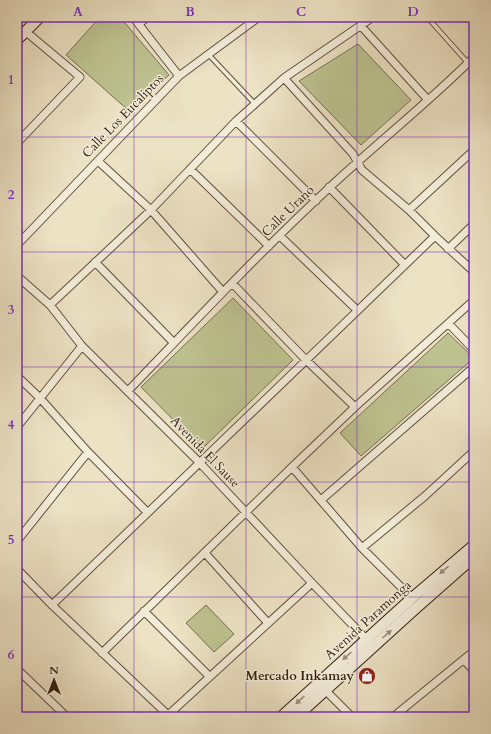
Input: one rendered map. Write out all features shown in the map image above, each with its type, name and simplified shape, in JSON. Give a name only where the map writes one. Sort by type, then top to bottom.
[{"type":"street","points":[[17,40],[40,17]]},
{"type":"street","points":[[133,17],[140,24],[179,76]]},
{"type":"street","points":[[140,24],[147,17]]},
{"type":"street","name":"Calle Los Eucaliptos","points":[[17,245],[179,76],[259,17]]},
{"type":"street","points":[[50,306],[151,210],[236,122],[284,78],[373,17]]},
{"type":"street","points":[[361,26],[428,100]]},
{"type":"street","points":[[17,143],[80,77],[25,31]]},
{"type":"street","name":"Calle Urano","points":[[128,391],[223,292],[329,188],[474,58]]},
{"type":"street","points":[[284,78],[353,154],[362,170],[409,210],[434,236],[474,272]]},
{"type":"street","points":[[236,122],[316,201]]},
{"type":"street","points":[[409,210],[474,150]]},
{"type":"street","points":[[98,160],[151,210],[223,292]]},
{"type":"street","points":[[190,169],[269,246]]},
{"type":"street","points":[[329,188],[405,265]]},
{"type":"street","points":[[448,249],[474,224]]},
{"type":"street","points":[[280,236],[357,310]]},
{"type":"street","points":[[52,605],[434,236]]},
{"type":"street","points":[[95,262],[174,343]]},
{"type":"street","name":"Avenida El Sause","points":[[17,276],[50,306],[82,346],[200,462],[246,513],[370,643]]},
{"type":"street","points":[[232,283],[306,360],[355,407]]},
{"type":"street","points":[[102,652],[206,553],[292,467],[355,407],[474,300]]},
{"type":"street","points":[[449,324],[474,350]]},
{"type":"street","points":[[17,427],[82,346]]},
{"type":"street","points":[[321,500],[474,367]]},
{"type":"street","points":[[17,376],[40,398],[88,452],[147,512]]},
{"type":"street","points":[[362,548],[425,496],[474,451]]},
{"type":"street","points":[[17,541],[88,452]]},
{"type":"street","points":[[292,467],[362,548],[412,598]]},
{"type":"street","name":"Avenida Paramonga","points":[[296,717],[325,690],[412,598],[474,545]]},
{"type":"street","points":[[206,553],[268,623]]},
{"type":"street","name":"Avenida Paramonga","points":[[281,717],[318,682],[370,643],[474,557]]},
{"type":"street","points":[[17,569],[52,605],[167,716],[312,583]]},
{"type":"street","points":[[144,611],[210,676]]},
{"type":"street","points":[[393,717],[474,651]]},
{"type":"street","points":[[464,660],[474,671]]},
{"type":"street","points":[[17,669],[64,716]]},
{"type":"street","points":[[318,682],[352,717]]},
{"type":"lane","points":[[427,17],[468,63]]},
{"type":"lane","points":[[208,54],[255,104]]},
{"type":"green space","points":[[100,17],[120,17],[169,75],[129,111],[66,55]]},
{"type":"green space","points":[[358,44],[411,100],[361,145],[299,81]]},
{"type":"green space","points":[[233,298],[293,360],[202,449],[141,387]]},
{"type":"green space","points":[[448,333],[474,358],[361,456],[340,433]]},
{"type":"green space","points":[[206,605],[234,634],[214,652],[186,623]]},
{"type":"place","name":"Mercado Inkamay","points":[[367,676]]}]
